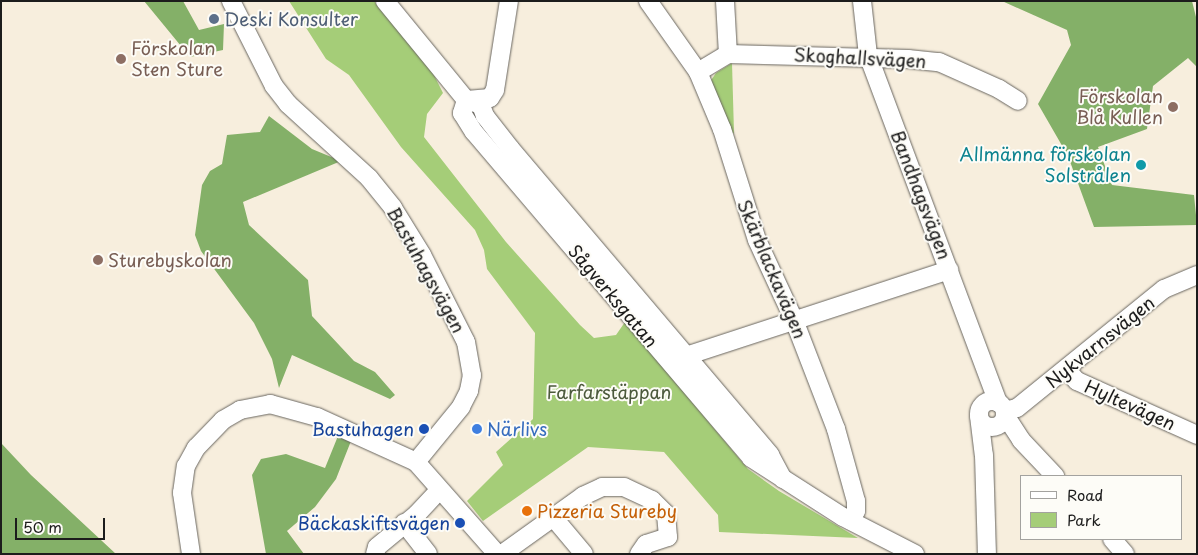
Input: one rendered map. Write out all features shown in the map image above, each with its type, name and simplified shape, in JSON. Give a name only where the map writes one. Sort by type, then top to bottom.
[{"type":"street","name":"Bastuhagsvägen","points":[[232,1],[274,86],[288,104],[369,178],[393,208],[422,255],[466,342],[472,375],[469,391],[461,408],[416,462]]},
{"type":"street","name":"Sågverksgatan","points":[[385,1],[466,100],[481,105],[485,116],[510,148],[770,454],[783,479]]},
{"type":"street","points":[[466,100],[490,98],[495,90],[510,1]]},
{"type":"street","name":"Skärblackavägen","points":[[648,1],[698,72],[722,129],[757,240],[794,320],[839,438],[856,501],[856,511],[851,521]]},
{"type":"street","points":[[698,72],[728,54],[725,1]]},
{"type":"street","name":"Bandhagsvägen","points":[[862,1],[868,55],[991,385],[995,414],[984,454],[987,554]]},
{"type":"street","name":"Skoghallsvägen","points":[[728,54],[868,55],[939,62],[999,89],[1018,101]]},
{"type":"street","name":"Sågverksgatan","points":[[466,100],[462,113],[480,139],[751,458],[851,521],[915,554]]},
{"type":"street","points":[[686,356],[949,270]]},
{"type":"street","name":"Nykvarnsvägen","points":[[995,414],[1017,408],[1067,370],[1164,289],[1197,275]]},
{"type":"street","name":"Hyltevägen","points":[[1067,370],[1077,382],[1197,434]]},
{"type":"street","points":[[191,554],[182,493],[186,466],[209,433],[223,420],[240,410],[270,404],[288,407],[416,462],[497,554]]},
{"type":"street","points":[[995,414],[1054,475]]},
{"type":"street","points":[[502,554],[553,517],[602,487],[624,487],[652,500],[666,514],[669,523],[668,537],[646,544],[639,554]]},
{"type":"street","points":[[375,554],[377,547],[439,490]]},
{"type":"street","points":[[553,517],[584,554]]},
{"type":"street","points":[[404,524],[428,554]]},
{"type":"street","points":[[1113,540],[1126,554]]},
{"type":"green space","points":[[144,1],[183,1],[199,30],[224,24],[223,50],[190,57]]},
{"type":"green space","name":"Farfarstäppan","points":[[289,1],[374,1],[429,65],[443,93],[427,114],[424,137],[506,242],[580,325],[594,338],[616,335],[625,322],[748,469],[779,491],[858,538],[719,532],[718,515],[664,452],[588,447],[483,521],[467,501],[503,465],[496,452],[533,419],[535,333],[487,269],[484,250],[475,230],[401,147],[349,75],[326,59]]},
{"type":"green space","points":[[1002,1],[1192,1],[1197,21],[1197,67],[1188,58],[1153,86],[1147,129],[1098,147],[1112,185],[1194,195],[1197,225],[1094,227],[1068,156],[1038,104],[1071,45],[1067,30]]},
{"type":"green space","points":[[732,63],[734,133],[725,139],[707,86],[716,73]]},
{"type":"green space","points":[[269,116],[312,149],[341,161],[243,202],[249,225],[308,280],[312,316],[354,361],[375,372],[395,395],[390,399],[292,355],[279,388],[272,359],[254,323],[201,251],[195,235],[202,185],[210,171],[222,164],[227,135],[260,132]]},
{"type":"green space","points":[[338,436],[351,441],[336,479],[315,507],[287,531],[304,554],[266,554],[252,475],[261,459],[286,454],[325,468]]},
{"type":"green space","points":[[1,443],[31,475],[116,554],[1,554]]},
{"type":"place","name":"Deski Konsulter","points":[[214,19]]},
{"type":"place","name":"Förskolan Sten Sture","points":[[121,59]]},
{"type":"place","name":"Förskolan Blå Kullen","points":[[1173,107]]},
{"type":"place","name":"Allmänna förskolan Solstrålen","points":[[1141,165]]},
{"type":"place","name":"Sturebyskolan","points":[[98,260]]},
{"type":"place","name":"Bastuhagen","points":[[424,429]]},
{"type":"place","name":"Närlivs","points":[[477,429]]},
{"type":"place","name":"Pizzeria Stureby","points":[[527,511]]},
{"type":"place","name":"Bäckaskiftsvägen","points":[[460,523]]}]
